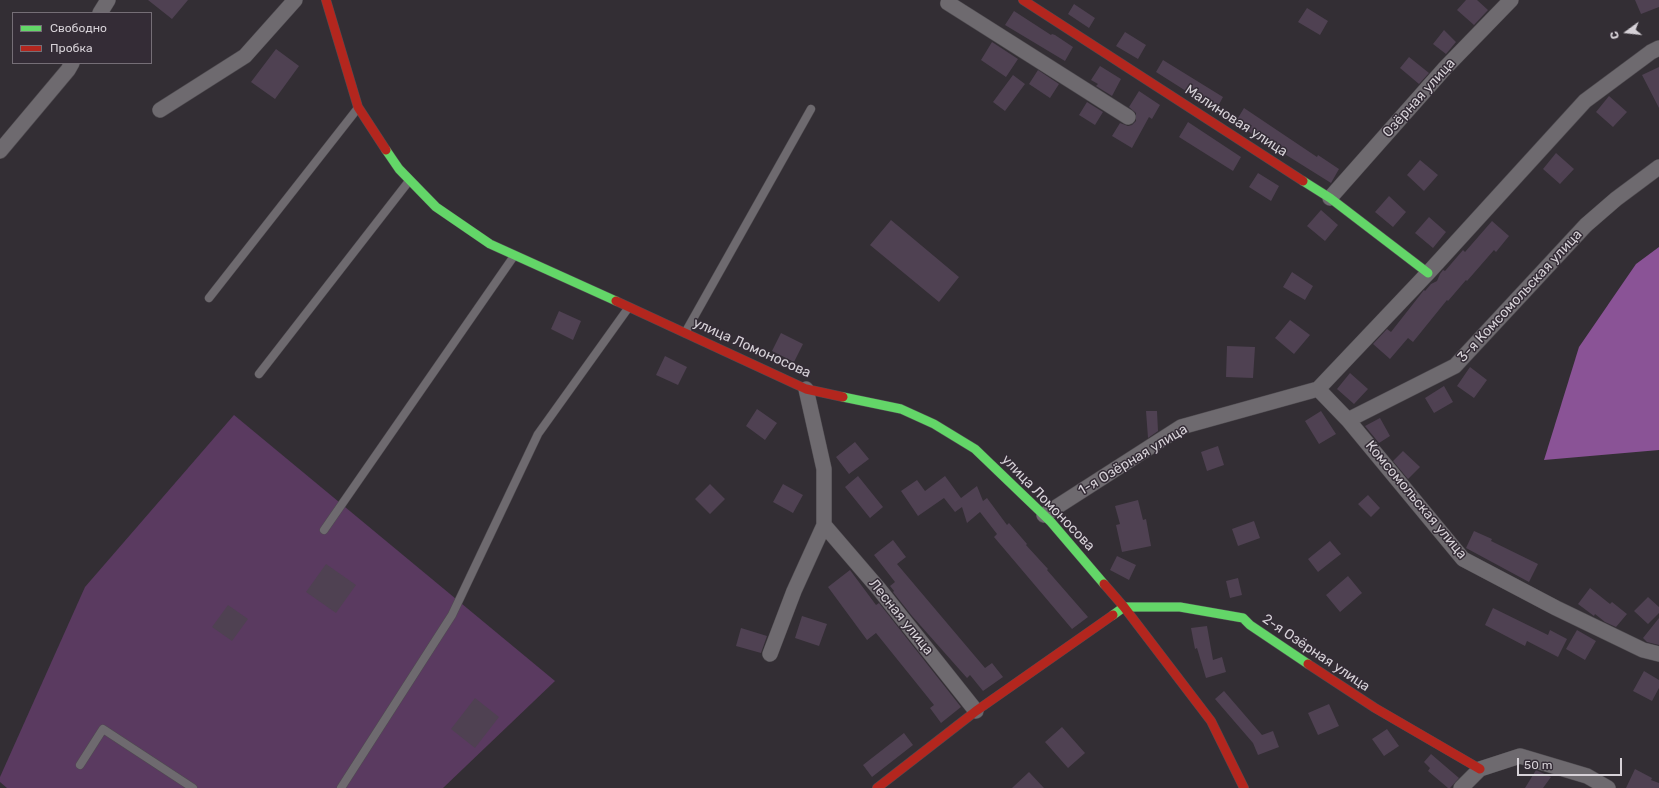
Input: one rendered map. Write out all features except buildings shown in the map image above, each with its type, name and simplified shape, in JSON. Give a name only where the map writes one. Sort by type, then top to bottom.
[{"type":"street","points":[[101,12],[108,0]]},
{"type":"street","points":[[160,110],[245,56],[295,0]]},
{"type":"street","name":"улица Ломоносова","points":[[326,0],[358,107],[399,170],[436,207],[490,244],[806,389],[901,409],[934,424],[975,448],[1044,516],[1124,606],[1211,721],[1244,788]]},
{"type":"street","points":[[949,0],[948,3],[1128,117]]},
{"type":"street","name":"Малиновая улица","points":[[1023,0],[1330,198],[1428,273]]},
{"type":"street","name":"Озёрная улица","points":[[1330,198],[1445,68],[1511,0]]},
{"type":"street","points":[[1318,389],[1428,273],[1585,101],[1651,52],[1659,48]]},
{"type":"street","points":[[0,151],[71,64]]},
{"type":"street","name":"3-я Комсомольская улица","points":[[1348,420],[1455,366],[1586,225],[1616,199],[1659,167]]},
{"type":"street","points":[[770,654],[794,591],[824,525],[824,468],[806,389]]},
{"type":"street","name":"Комсомольская улица","points":[[1318,389],[1348,420],[1463,559],[1556,608],[1643,650],[1659,654]]},
{"type":"street","name":"1-я Озёрная улица","points":[[1044,516],[1181,427],[1318,389]]},
{"type":"street","name":"Лесная улица","points":[[824,525],[879,589],[976,711]]},
{"type":"street","points":[[877,788],[976,711],[1124,606]]},
{"type":"street","name":"2-я Озёрная улица","points":[[1124,606],[1180,607],[1243,618],[1250,625],[1375,708],[1480,769]]},
{"type":"street","points":[[1461,788],[1480,769],[1520,756],[1587,776],[1608,788]]},
{"type":"lane","points":[[208,298],[358,107]]},
{"type":"lane","points":[[685,333],[811,109]]},
{"type":"lane","points":[[259,374],[410,180]]},
{"type":"lane","points":[[324,530],[515,256]]},
{"type":"lane","points":[[341,788],[452,615],[538,434],[630,307]]},
{"type":"lane","points":[[80,765],[103,729],[193,788]]},
{"type":"shaded area","points":[[1659,247],[1659,450],[1544,460],[1579,347],[1636,264]]},
{"type":"shaded area","points":[[234,415],[555,681],[443,788],[7,788],[0,782],[0,777],[85,587]]},
{"type":"traffic: fast","points":[[386,150],[399,169],[436,207],[490,244],[616,301]]},
{"type":"traffic: fast","points":[[1303,181],[1330,198],[1428,273]]},
{"type":"traffic: fast","points":[[843,397],[901,409],[934,424],[975,449],[1051,522],[1104,584]]},
{"type":"traffic: fast","points":[[1113,615],[1124,607],[1180,607],[1243,618],[1250,625],[1308,664]]},
{"type":"traffic: jam","points":[[326,0],[358,107],[386,150]]},
{"type":"traffic: jam","points":[[1023,0],[1303,181]]},
{"type":"traffic: jam","points":[[616,301],[806,389],[843,397]]},
{"type":"traffic: jam","points":[[1104,584],[1124,607],[1211,721],[1244,788]]},
{"type":"traffic: jam","points":[[877,788],[976,711],[1113,615]]},
{"type":"traffic: jam","points":[[1308,664],[1375,708],[1480,769]]}]
